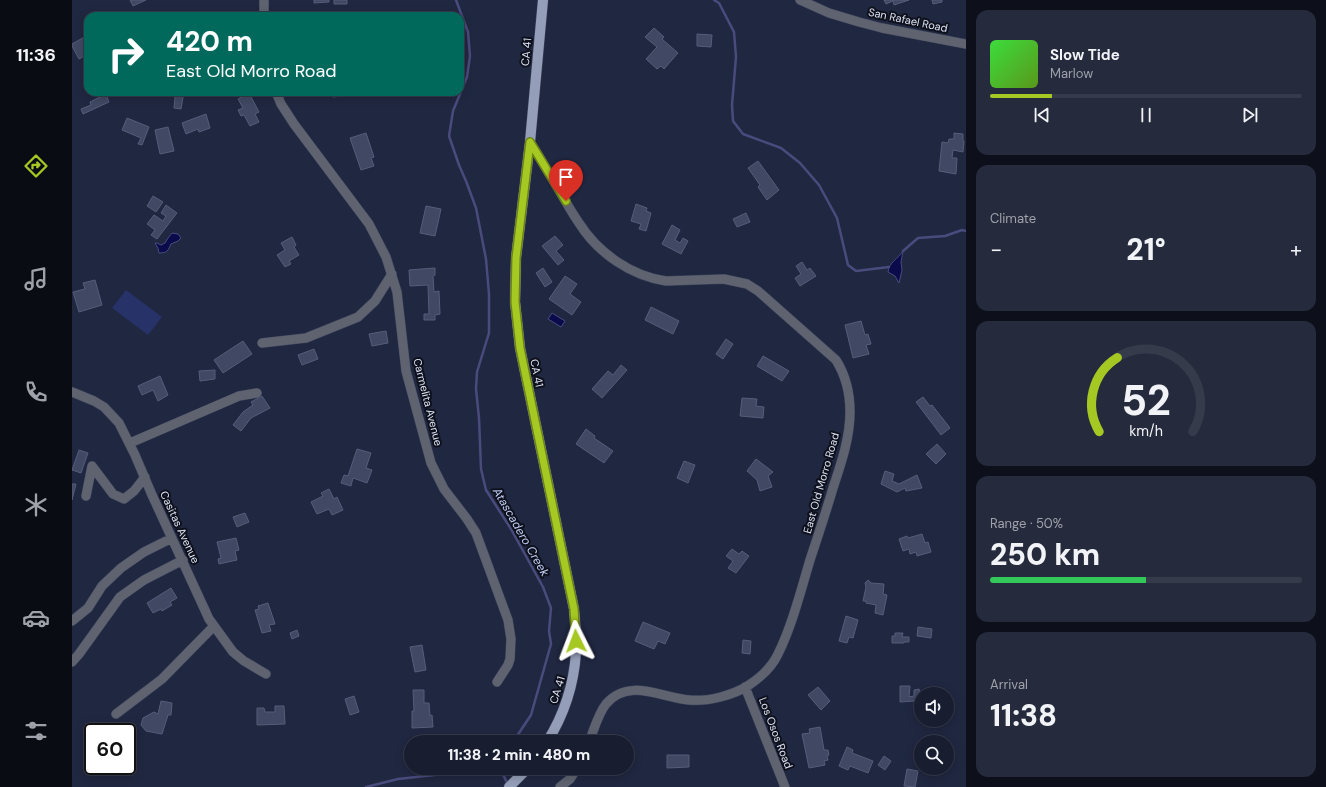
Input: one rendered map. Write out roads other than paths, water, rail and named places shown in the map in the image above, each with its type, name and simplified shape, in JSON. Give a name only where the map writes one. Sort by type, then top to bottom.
[{"type":"main road","name":"CA 41","points":[[543,0],[530,142],[516,258],[515,302],[520,348],[574,609],[577,650],[574,674],[567,701],[552,735]]},
{"type":"main road","points":[[509,787],[521,775]]},
{"type":"street","points":[[264,0],[264,12]]},
{"type":"street","name":"San Rafael Road","points":[[800,0],[859,22],[882,28],[966,44]]},
{"type":"street","name":"Carmelita Avenue","points":[[278,96],[291,120],[369,224],[386,257],[396,292],[406,372],[431,463],[444,489],[476,533],[508,620],[510,659],[508,665],[497,682]]},
{"type":"street","name":"East Old Morro Road","points":[[530,142],[580,224],[600,248],[614,260],[639,274],[657,280],[724,279],[747,284],[758,291],[836,360],[847,383],[850,396],[848,438],[838,474],[789,628],[778,656],[769,668],[759,678],[746,687],[711,699],[700,701],[674,698],[641,689],[627,691],[606,704],[591,735]]},
{"type":"street","points":[[262,343],[306,338],[358,317],[375,301],[392,274]]},
{"type":"street","name":"Casitas Avenue","points":[[72,392],[94,400],[104,407],[119,423],[130,443],[209,619],[239,658],[266,674]]},
{"type":"street","points":[[130,443],[239,396],[257,393]]},
{"type":"street","points":[[86,496],[92,466],[113,494],[124,499],[134,492],[145,477]]},
{"type":"street","points":[[72,621],[88,608],[102,586],[121,568],[144,552],[172,538]]},
{"type":"street","points":[[72,662],[80,654],[120,597],[144,580],[182,560]]},
{"type":"street","points":[[116,714],[162,679],[214,626]]},
{"type":"street","name":"Los Osos Road","points":[[746,687],[785,787]]},
{"type":"street","points":[[560,787],[573,775]]},
{"type":"waterway","name":"Atascadero Creek","points":[[456,0],[460,12]]},
{"type":"waterway","points":[[714,0],[719,3],[734,32],[736,57],[732,105],[733,121],[743,134],[781,148],[800,163],[819,185],[837,218],[848,265],[856,271],[889,267]]},
{"type":"waterway","name":"Atascadero Creek","points":[[464,21],[468,32],[470,56],[467,77],[464,84]]},
{"type":"waterway","name":"Atascadero Creek","points":[[459,96],[453,111],[449,136],[476,208],[486,259],[489,294],[489,333],[477,372],[476,389],[481,469],[486,490],[511,529],[543,587],[551,608],[549,631],[551,644],[531,715],[518,735]]},
{"type":"waterway","points":[[903,251],[918,238],[945,236],[962,230],[966,231]]},
{"type":"waterway","name":"Atascadero Creek","points":[[366,787],[398,779],[435,775]]},
{"type":"waterway","points":[[503,775],[508,785]]}]
